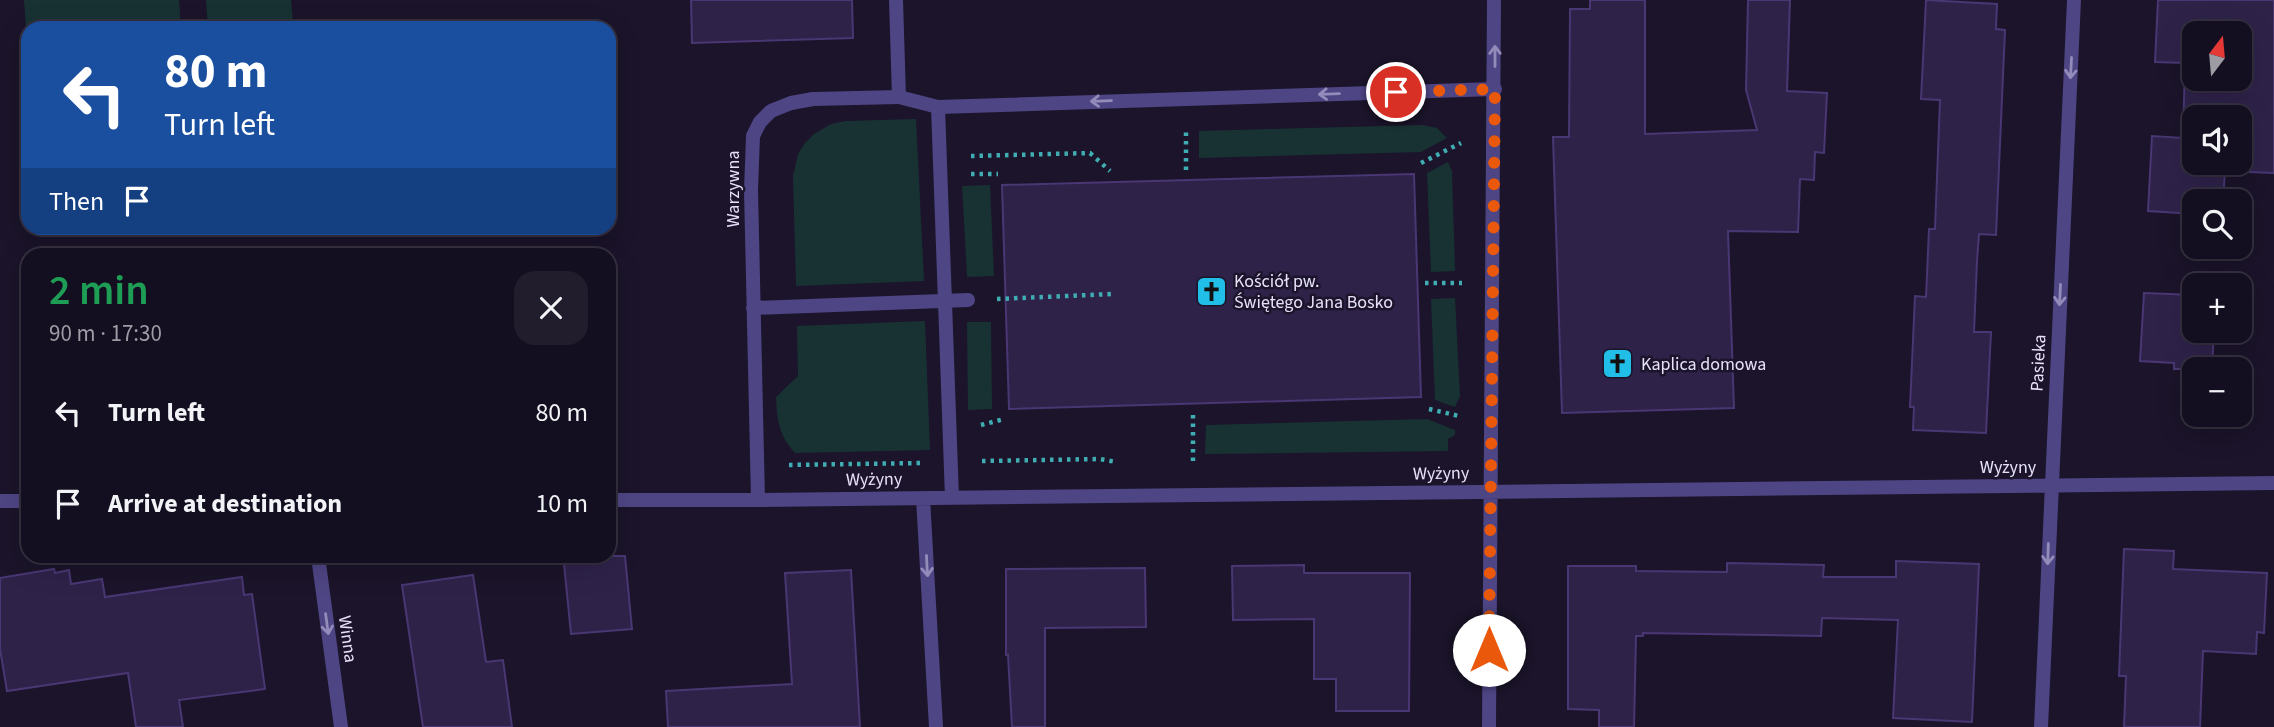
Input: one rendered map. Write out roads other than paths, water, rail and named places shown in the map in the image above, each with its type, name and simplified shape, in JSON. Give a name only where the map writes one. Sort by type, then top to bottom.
[{"type":"street","points":[[896,0],[899,97]]},
{"type":"street","points":[[1489,727],[1494,0]]},
{"type":"street","name":"Pasieka","points":[[2041,727],[2074,0]]},
{"type":"street","name":"Warzywna","points":[[758,500],[750,157],[753,136],[760,122],[771,111],[813,99],[899,97],[938,107],[1495,89]]},
{"type":"street","points":[[938,107],[953,498]]},
{"type":"street","points":[[753,308],[968,300]]},
{"type":"street","name":"Wyżyny","points":[[616,500],[2274,483]]},
{"type":"street","points":[[923,498],[936,727]]},
{"type":"street","points":[[0,501],[21,501]]},
{"type":"street","name":"Winna","points":[[319,563],[341,727]]},
{"type":"place","name":"Kościół pw. Świętego Jana Bosko","points":[[1211,291]]},
{"type":"place","name":"Kaplica domowa","points":[[1618,364]]}]
